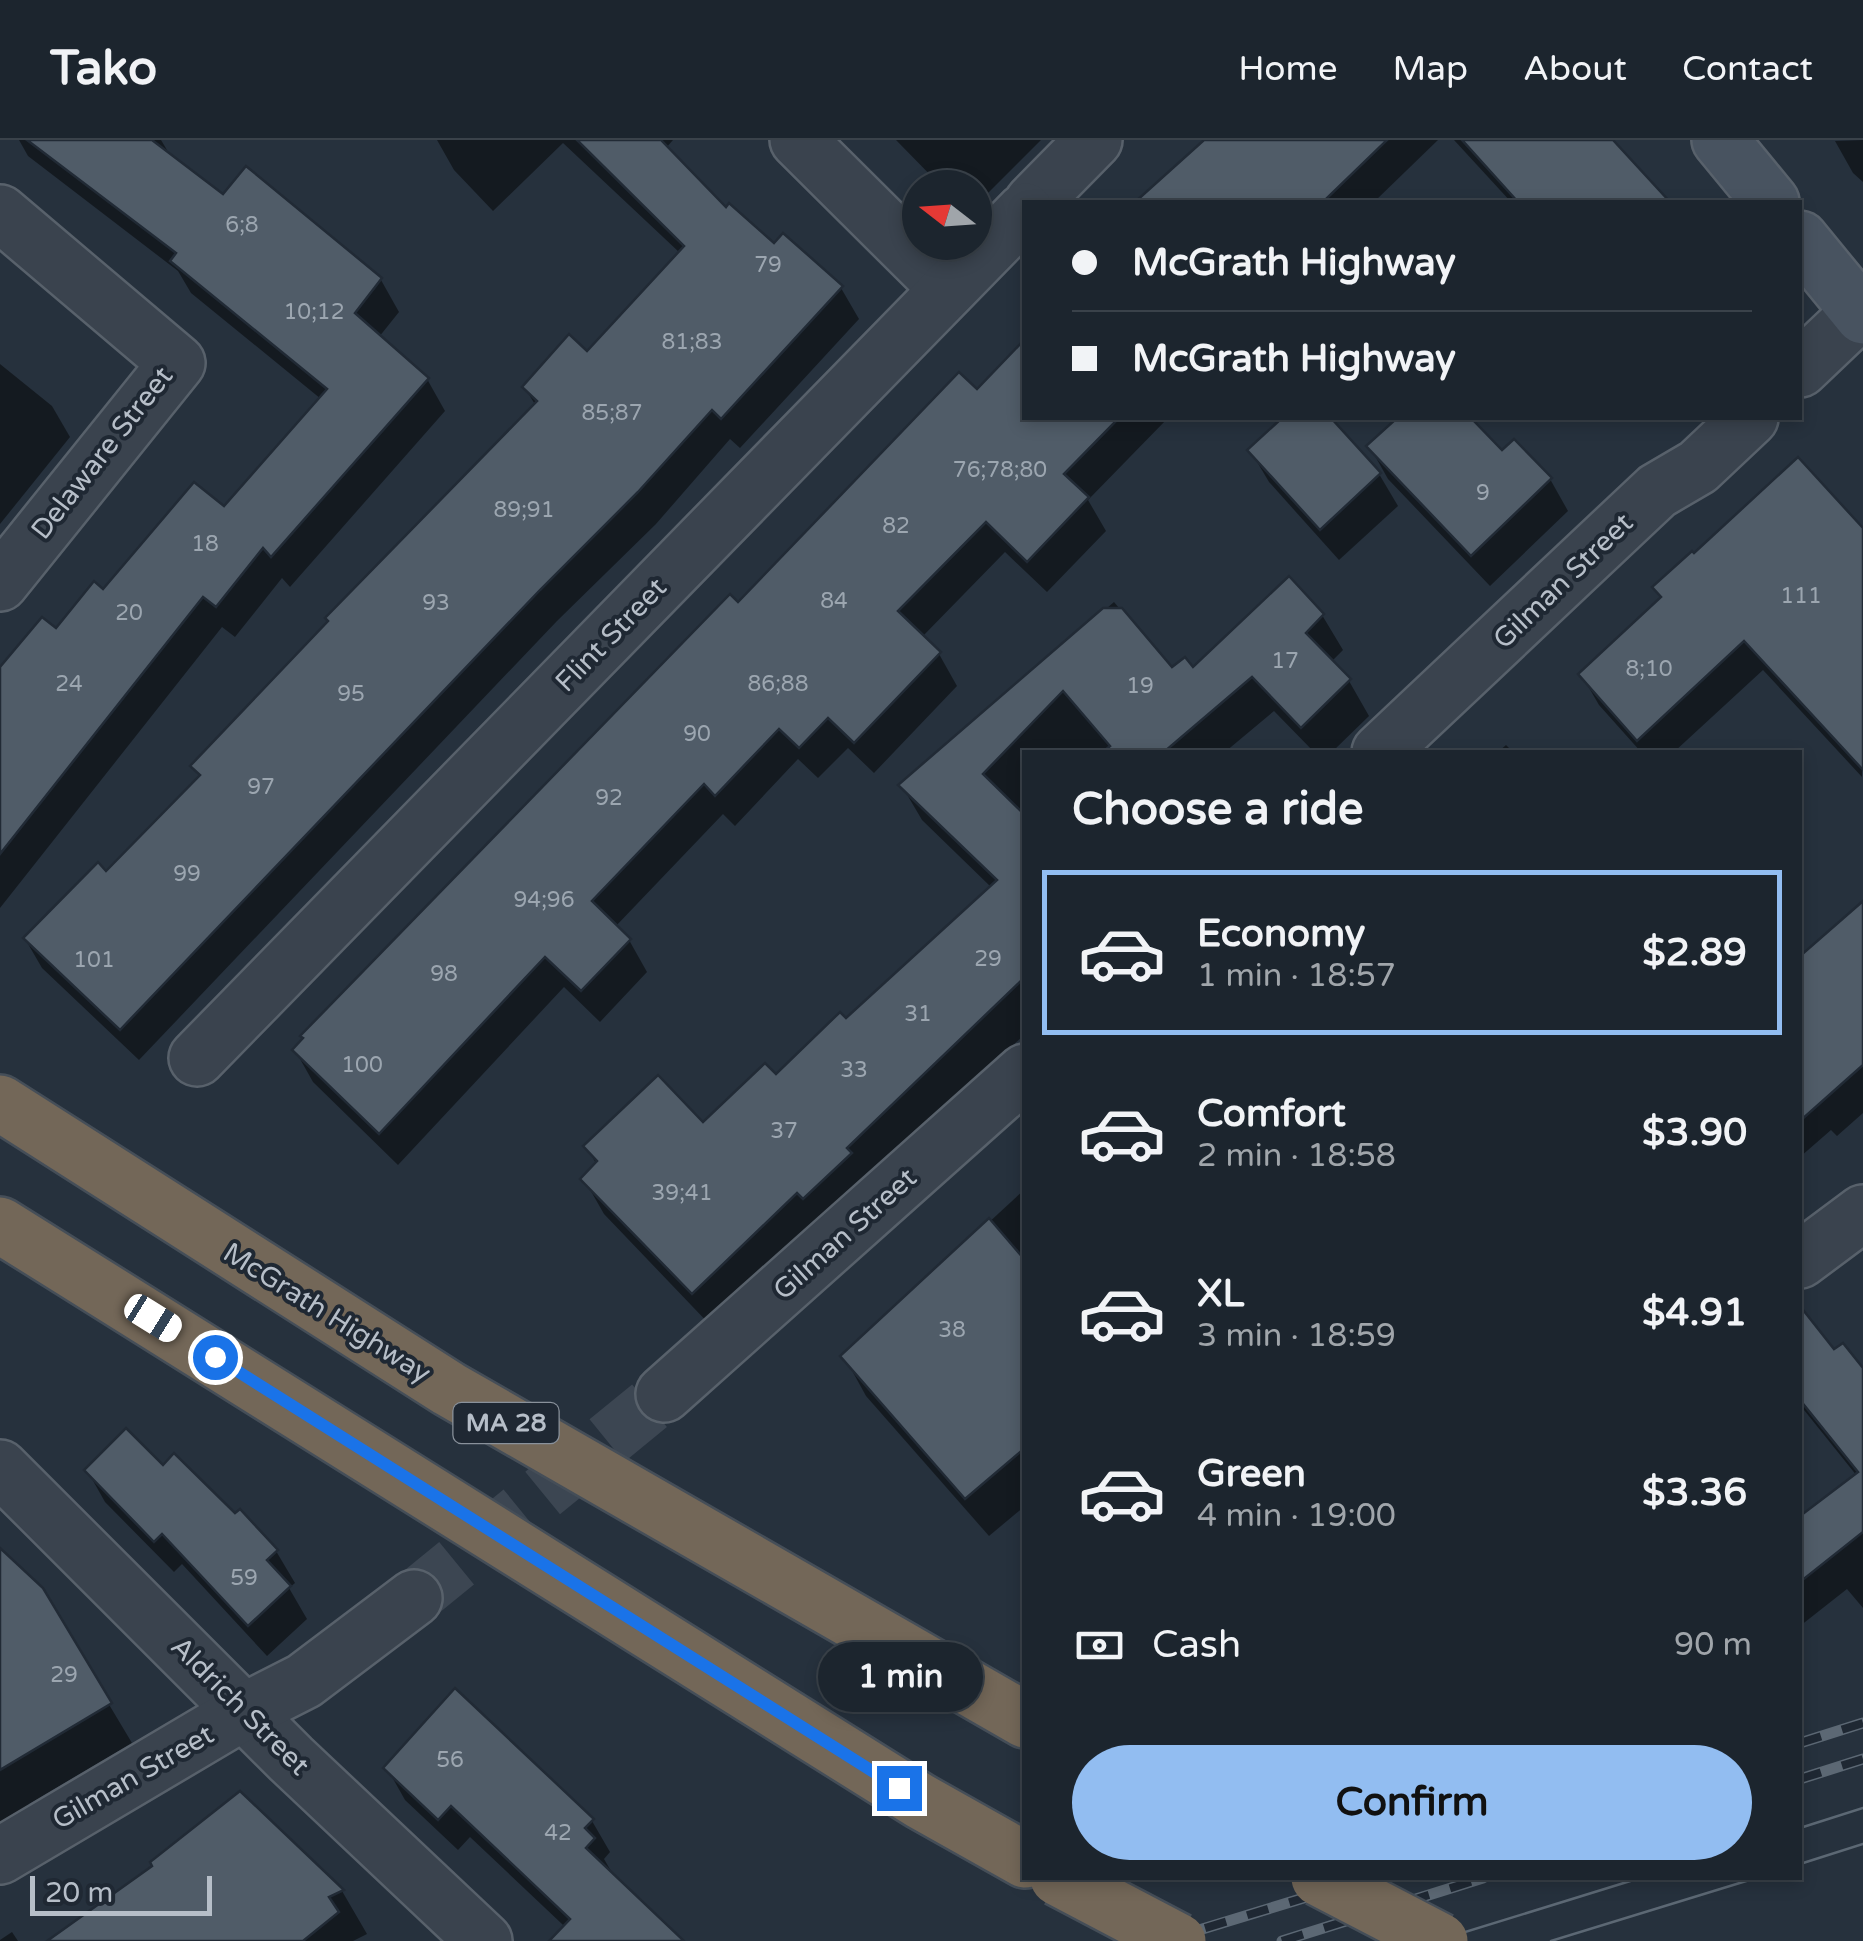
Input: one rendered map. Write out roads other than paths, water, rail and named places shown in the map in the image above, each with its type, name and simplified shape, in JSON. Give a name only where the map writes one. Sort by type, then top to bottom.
[{"type":"highway","name":"McGrath Highway","points":[[0,1103],[448,1389],[1022,1718]]},
{"type":"highway","points":[[0,1224],[920,1800],[1022,1858]]},
{"type":"highway","points":[[1062,1880],[1178,1941]]},
{"type":"highway","points":[[1323,1880],[1440,1941]]},
{"type":"street","points":[[798,140],[948,290]]},
{"type":"street","points":[[1035,200],[1094,140]]},
{"type":"street","points":[[1720,140],[1769,200]]},
{"type":"street","name":"Delaware Street","points":[[0,213],[177,363],[0,583]]},
{"type":"street","name":"Flint Street","points":[[197,1058],[1022,214]]},
{"type":"street","points":[[1802,241],[1861,314],[1802,368]]},
{"type":"street","name":"Gilman Street","points":[[1382,750],[1657,490],[1698,467],[1748,420]]},
{"type":"street","name":"Gilman Street","points":[[664,1394],[1022,1075]]},
{"type":"street","points":[[1802,1259],[1863,1213]]},
{"type":"street","name":"Aldrich Street","points":[[0,1468],[245,1712],[484,1941]]},
{"type":"street","name":"Gilman Street","points":[[0,1856],[304,1681],[414,1598]]},
{"type":"tunnel","points":[[414,1598],[664,1394]]},
{"type":"tram line","points":[[1802,1827],[1863,1808]]},
{"type":"tram line","points":[[1802,1863],[1863,1844]]},
{"type":"tram line","points":[[1436,1941],[1634,1880]]},
{"type":"tram line","points":[[1551,1941],[1749,1880]]},
{"type":"railway","points":[[1802,1742],[1863,1723]]},
{"type":"railway","points":[[1802,1778],[1863,1759]]},
{"type":"railway","points":[[1163,1941],[1362,1880]]},
{"type":"railway","points":[[1282,1941],[1477,1880]]}]
